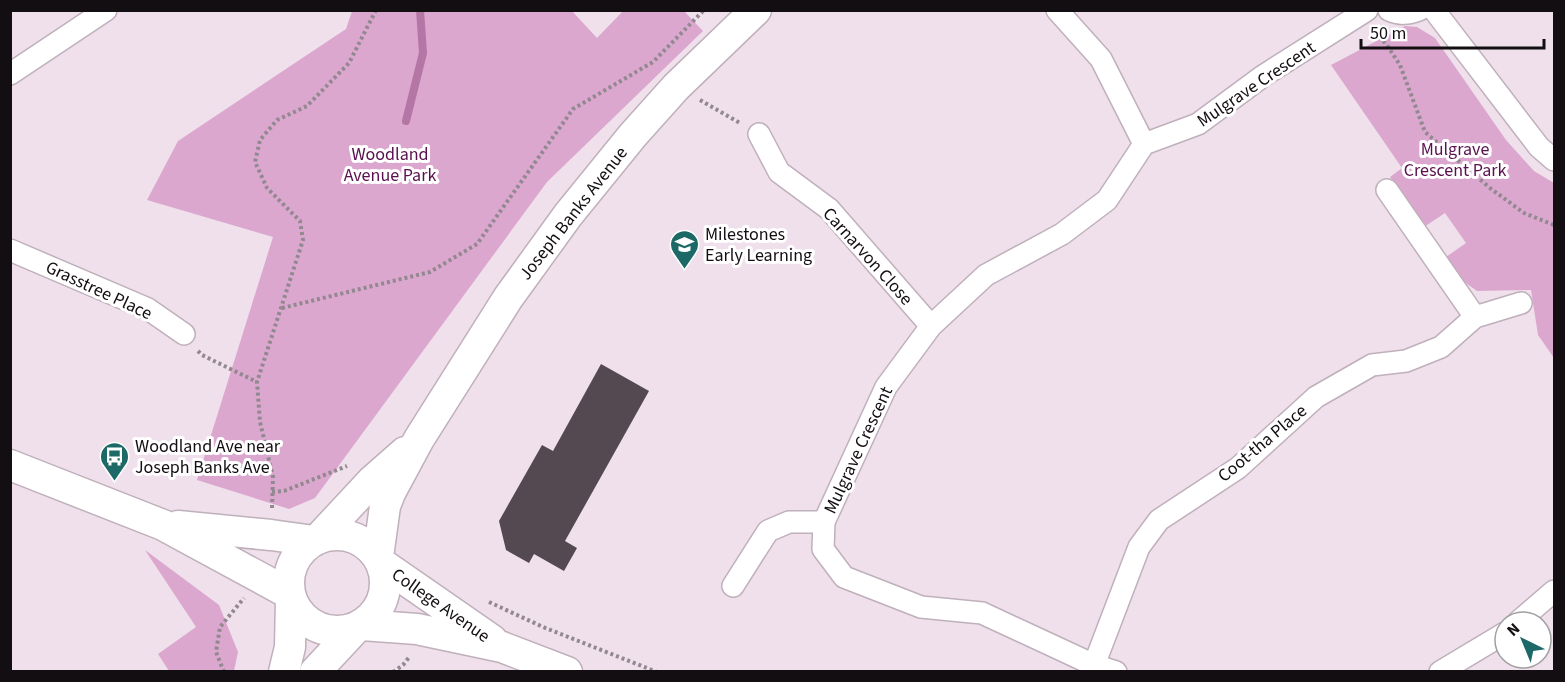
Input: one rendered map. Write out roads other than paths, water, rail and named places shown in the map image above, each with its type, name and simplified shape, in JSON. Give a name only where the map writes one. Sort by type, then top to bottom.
[{"type":"street","points":[[10,74],[106,10]]},
{"type":"street","name":"Joseph Banks Avenue","points":[[380,560],[385,506],[419,439],[508,298],[568,215],[633,135],[676,87],[756,10]]},
{"type":"street","points":[[1057,10],[1101,59],[1144,144]]},
{"type":"street","points":[[1389,10],[1397,14],[1409,14],[1419,10]]},
{"type":"street","points":[[1434,10],[1539,147],[1554,160]]},
{"type":"street","name":"Mulgrave Crescent","points":[[1116,672],[1094,665],[982,613],[921,607],[844,577],[823,549],[824,522],[886,387],[931,326],[986,275],[1062,234],[1107,200],[1144,144],[1198,124],[1263,76],[1363,13]]},
{"type":"street","name":"Carnarvon Close","points":[[759,134],[779,172],[829,209],[931,326]]},
{"type":"street","points":[[1387,190],[1475,317]]},
{"type":"street","name":"Grasstree Place","points":[[10,250],[148,309],[184,334]]},
{"type":"street","name":"Coot-tha Place","points":[[1094,665],[1139,547],[1159,520],[1239,468],[1316,398],[1372,365],[1406,360],[1441,347],[1475,317],[1521,303]]},
{"type":"street","name":"Joseph Banks Avenue","points":[[316,540],[372,481],[419,439]]},
{"type":"street","points":[[10,465],[163,525],[261,576],[291,596],[302,617],[314,626],[335,632],[359,626]]},
{"type":"street","name":"Mulgrave Crescent","points":[[733,586],[768,531],[789,522],[824,522]]},
{"type":"street","points":[[163,525],[316,540],[335,535],[352,537],[367,544],[380,560],[386,576],[384,597],[373,616],[359,626],[315,672]]},
{"type":"street","points":[[284,672],[290,647],[289,578],[293,564],[302,551],[316,540]]},
{"type":"street","name":"College Avenue","points":[[380,560],[502,646]]},
{"type":"street","points":[[1532,610],[1554,591]]},
{"type":"street","name":"College Avenue","points":[[359,626],[417,629],[502,646],[567,672]]},
{"type":"street","points":[[1440,672],[1493,640]]},
{"type":"waterway","points":[[406,121],[423,53],[420,10]]},
{"type":"place","name":"Milestones Early Learning","points":[[684,270]]},
{"type":"place","name":"Woodland Ave near Joseph Banks Ave","points":[[114,482]]},
{"type":"park label","name":"Mulgrave Crescent Park","points":[[1455,159]]},
{"type":"park label","name":"Woodland Avenue Park","points":[[390,164]]}]
